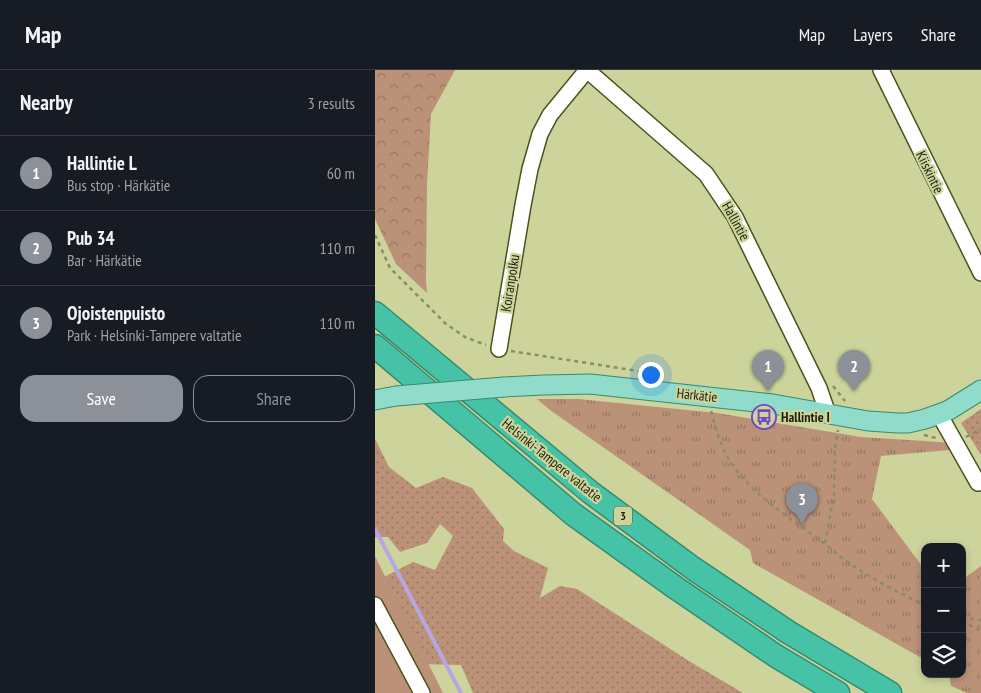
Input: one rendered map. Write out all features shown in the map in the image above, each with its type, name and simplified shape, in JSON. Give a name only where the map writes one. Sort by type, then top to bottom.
[{"type":"highway","name":"Helsinki-Tampere valtatie","points":[[375,313],[590,492],[694,569],[788,632],[890,693]]},
{"type":"highway","name":"Helsinki-Tampere valtatie","points":[[375,346],[573,514],[676,588],[776,656],[838,693]]},
{"type":"main road","name":"Härkätie","points":[[375,400],[396,396],[504,387],[590,384],[747,401],[868,421],[908,423],[949,410],[981,390]]},
{"type":"street","name":"Koiranpolku","points":[[499,349],[523,205],[540,134],[550,115],[587,70]]},
{"type":"street","name":"Hallintie","points":[[587,70],[706,174],[720,193],[735,217],[819,388],[828,414]]},
{"type":"street","name":"Kiiskintie","points":[[881,70],[981,273]]},
{"type":"street","points":[[939,414],[978,482]]},
{"type":"street","points":[[375,605],[421,693]]},
{"type":"path","points":[[375,235],[390,268],[446,324],[465,336],[484,345],[499,349],[663,375]]},
{"type":"path","points":[[710,408],[721,443],[733,465],[769,503],[843,559],[877,580],[921,603]]},
{"type":"path","points":[[825,544],[834,494],[835,448],[838,430]]},
{"type":"path","points":[[966,620],[981,620]]},
{"type":"path","points":[[966,622],[981,631]]},
{"type":"green space","points":[[375,70],[455,70],[431,114],[427,185],[427,293],[396,264],[375,219]]},
{"type":"green space","points":[[537,399],[578,399],[717,413],[861,437],[950,443],[949,450],[881,456],[872,499],[921,565],[921,658],[753,563],[750,550]]},
{"type":"green space","points":[[981,409],[981,455],[961,423]]},
{"type":"green space","points":[[375,439],[389,467],[416,488],[443,477],[472,488],[504,529],[503,541],[514,551],[548,568],[540,598],[560,586],[577,589],[689,661],[743,693],[473,693],[461,665],[414,664],[378,580],[413,562],[435,570],[453,536],[440,524],[427,543],[400,552],[388,537],[375,537]]},
{"type":"green space","points":[[375,556],[443,693],[375,693]]},
{"type":"green space","points":[[981,566],[981,693],[967,693],[951,686],[950,678],[966,678],[966,577]]},
{"type":"waterway","points":[[375,529],[461,693]]},
{"type":"place","name":"Hallintie L","points":[[768,391]]},
{"type":"place","name":"Pub 34","points":[[854,391]]},
{"type":"place","name":"Hallintie I","points":[[764,417]]},
{"type":"place","name":"Ojoistenpuisto","points":[[802,524]]}]
